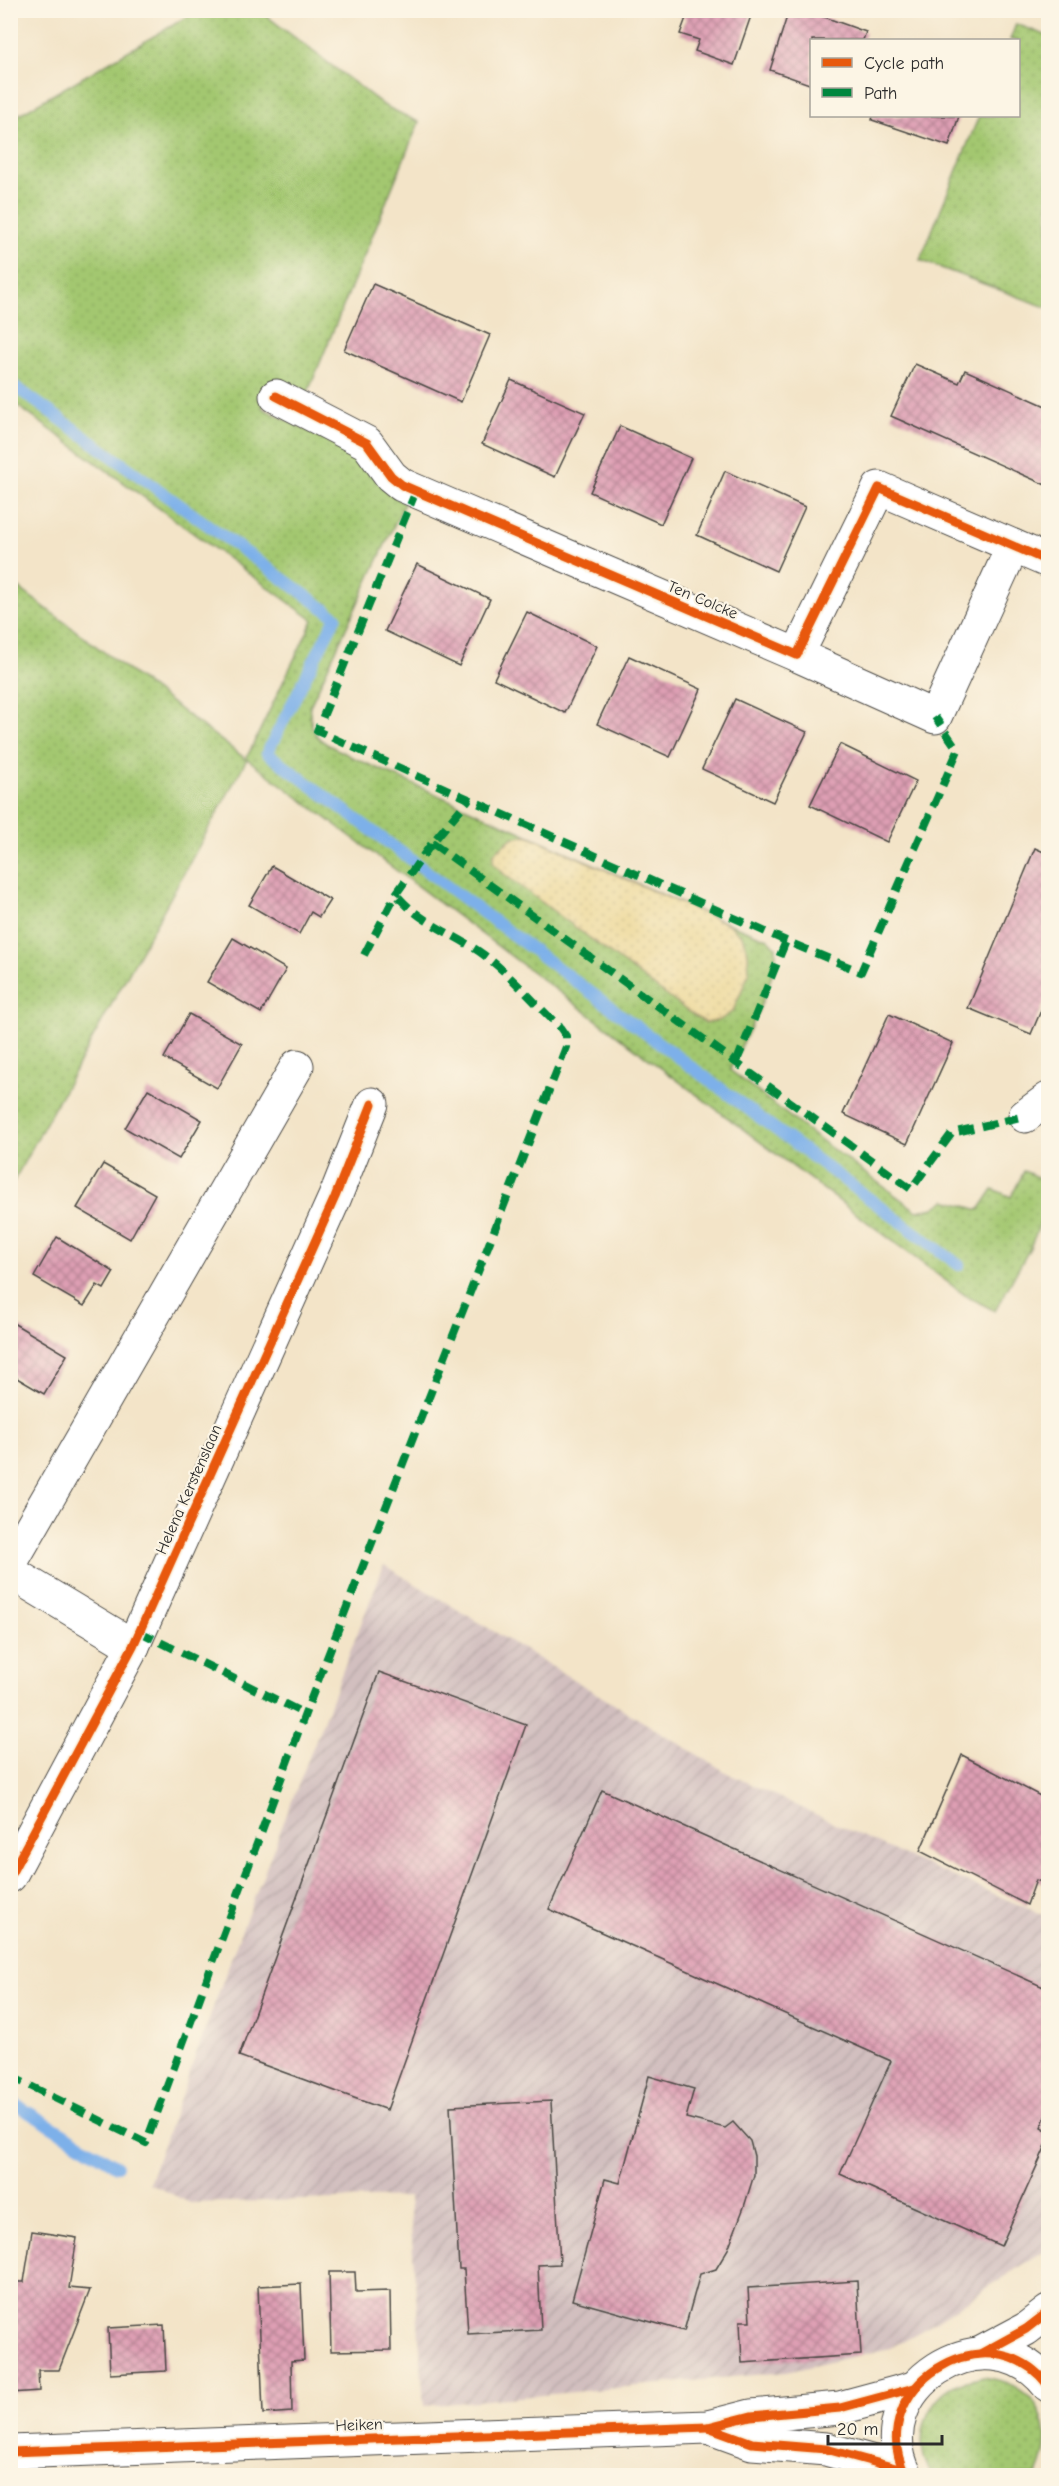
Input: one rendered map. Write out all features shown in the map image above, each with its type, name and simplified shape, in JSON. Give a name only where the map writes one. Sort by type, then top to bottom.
[{"type":"street","name":"Ten Colcke","points":[[276,396],[367,443],[391,476],[402,484],[934,717],[1013,546]]},
{"type":"street","points":[[796,655],[879,488],[1048,561]]},
{"type":"street","points":[[10,1564],[297,1066]]},
{"type":"street","name":"Helena Kerstenslaan","points":[[10,1876],[133,1646],[335,1197],[372,1104]]},
{"type":"street","points":[[10,1572],[133,1646]]},
{"type":"street","points":[[981,2353],[1026,2329],[1048,2312]]},
{"type":"street","points":[[904,2473],[898,2448],[898,2429],[902,2412],[914,2388],[927,2374],[941,2365],[960,2356],[981,2353],[1011,2358],[1029,2367],[1048,2385]]},
{"type":"street","points":[[708,2427],[751,2416],[840,2408],[914,2388]]},
{"type":"street","points":[[708,2427],[752,2443],[826,2449],[904,2473]]},
{"type":"street","name":"Heiken","points":[[10,2452],[708,2427]]},
{"type":"shaded area","points":[[384,1565],[731,1775],[903,1855],[1048,1917],[1048,2248],[926,2328],[890,2348],[786,2372],[424,2406],[409,2197],[190,2203],[149,2183],[239,1937]]},
{"type":"green space","points":[[197,11],[260,11],[385,106],[419,122],[308,392],[276,379],[262,408],[350,452],[404,504],[310,706],[310,718],[316,734],[327,744],[352,757],[717,919],[768,939],[776,947],[772,976],[730,1070],[917,1211],[934,1208],[946,1200],[979,1210],[993,1189],[1011,1197],[1024,1171],[1048,1182],[1048,1204],[1030,1248],[995,1311],[965,1295],[247,759],[11,1186],[11,582],[246,759],[313,620],[11,401],[11,119]]},
{"type":"green space","points":[[1016,24],[1048,36],[1048,308],[920,260],[979,117],[1020,117],[1020,39],[1010,39]]},
{"type":"green space","points":[[983,2377],[1002,2381],[1017,2388],[1030,2398],[1038,2410],[1044,2424],[1045,2440],[1043,2457],[1037,2475],[933,2476],[923,2452],[922,2439],[928,2413],[944,2392],[961,2382]]},
{"type":"sand","points":[[527,835],[728,924],[742,936],[748,953],[749,973],[733,1011],[720,1020],[706,1023],[504,874],[493,862],[494,853],[512,838]]},
{"type":"building","points":[[665,10],[753,10],[734,65],[695,51],[699,40],[680,34],[686,18]]},
{"type":"building","points":[[789,10],[805,10],[866,32],[863,39],[810,39],[810,84],[770,70]]},
{"type":"building","points":[[873,117],[959,117],[949,146],[872,120]]},
{"type":"building","points":[[373,284],[490,335],[461,402],[344,350]]},
{"type":"building","points":[[915,364],[959,383],[965,370],[1048,407],[1048,486],[891,416]]},
{"type":"building","points":[[511,380],[585,413],[555,477],[482,444]]},
{"type":"building","points":[[620,426],[691,458],[661,524],[590,492]]},
{"type":"building","points":[[725,471],[805,507],[776,571],[697,535]]},
{"type":"building","points":[[417,564],[490,599],[459,666],[385,631]]},
{"type":"building","points":[[527,612],[597,646],[565,713],[494,679]]},
{"type":"building","points":[[629,656],[701,689],[670,757],[597,724]]},
{"type":"building","points":[[735,699],[807,732],[773,802],[702,769]]},
{"type":"building","points":[[840,744],[916,781],[887,842],[810,805]]},
{"type":"building","points":[[1035,848],[1048,854],[1048,994],[1031,1034],[968,1008]]},
{"type":"building","points":[[272,866],[330,900],[319,917],[311,912],[299,934],[249,905]]},
{"type":"building","points":[[233,938],[286,969],[261,1013],[207,982]]},
{"type":"building","points":[[189,1014],[242,1044],[217,1088],[164,1058]]},
{"type":"building","points":[[889,1014],[953,1043],[907,1144],[843,1114]]},
{"type":"building","points":[[148,1089],[202,1120],[179,1159],[125,1128]]},
{"type":"building","points":[[103,1164],[155,1194],[130,1239],[77,1208]]},
{"type":"building","points":[[57,1237],[114,1272],[104,1289],[97,1285],[84,1306],[34,1277]]},
{"type":"building","points":[[13,1323],[67,1355],[44,1394],[10,1374],[10,1327]]},
{"type":"building","points":[[379,1672],[526,1725],[387,2110],[239,2056]]},
{"type":"building","points":[[962,1755],[1048,1800],[1048,1885],[1036,1880],[1027,1905],[920,1851]]},
{"type":"building","points":[[602,1790],[1048,1989],[1048,2110],[1041,2127],[1048,2131],[1048,2141],[1001,2246],[840,2174],[891,2061],[549,1909]]},
{"type":"building","points":[[649,2076],[694,2089],[686,2118],[725,2128],[733,2122],[750,2141],[754,2156],[754,2175],[728,2249],[716,2269],[700,2274],[684,2331],[572,2300],[605,2179],[620,2183]]},
{"type":"building","points":[[551,2101],[560,2264],[538,2265],[541,2330],[468,2334],[464,2269],[459,2269],[450,2106]]},
{"type":"building","points":[[32,2231],[77,2238],[69,2288],[90,2290],[59,2370],[38,2370],[39,2391],[10,2393],[10,2282],[24,2282]]},
{"type":"building","points":[[329,2272],[355,2272],[356,2292],[390,2291],[391,2350],[331,2351]]},
{"type":"building","points":[[857,2281],[861,2355],[742,2363],[740,2321],[750,2321],[748,2288]]},
{"type":"building","points":[[301,2284],[304,2360],[291,2361],[292,2412],[263,2414],[258,2286]]},
{"type":"building","points":[[164,2325],[166,2371],[110,2374],[108,2328]]},
{"type":"waterway","points":[[10,383],[336,617],[267,753],[959,1265]]},
{"type":"waterway","points":[[10,2101],[117,2166]]},
{"type":"marked path","points":[[416,491],[317,731],[786,941],[861,972],[958,750],[935,717]]},
{"type":"marked path","points":[[364,955],[396,894],[432,843],[469,799]]},
{"type":"marked path","points":[[432,843],[911,1189],[952,1133],[1025,1116]]},
{"type":"marked path","points":[[10,2076],[146,2143],[305,1714],[566,1047],[566,1036],[559,1026],[504,971],[472,947],[416,913],[396,894]]},
{"type":"marked path","points":[[736,1063],[786,941]]},
{"type":"marked path","points":[[140,1632],[305,1714]]},
{"type":"cycle path","points":[[276,396],[367,443],[391,476],[402,485],[797,655],[879,488],[1048,561]]},
{"type":"cycle path","points":[[10,1876],[133,1646],[335,1197],[372,1104]]},
{"type":"cycle path","points":[[982,2353],[1026,2329],[1048,2312]]},
{"type":"cycle path","points":[[906,2476],[897,2444],[901,2414],[915,2388],[937,2369],[964,2357],[994,2354],[1023,2363],[1048,2385]]},
{"type":"cycle path","points":[[10,2452],[708,2427],[751,2416],[840,2408],[914,2388]]},
{"type":"cycle path","points":[[708,2427],[752,2443],[826,2449],[903,2470]]}]
